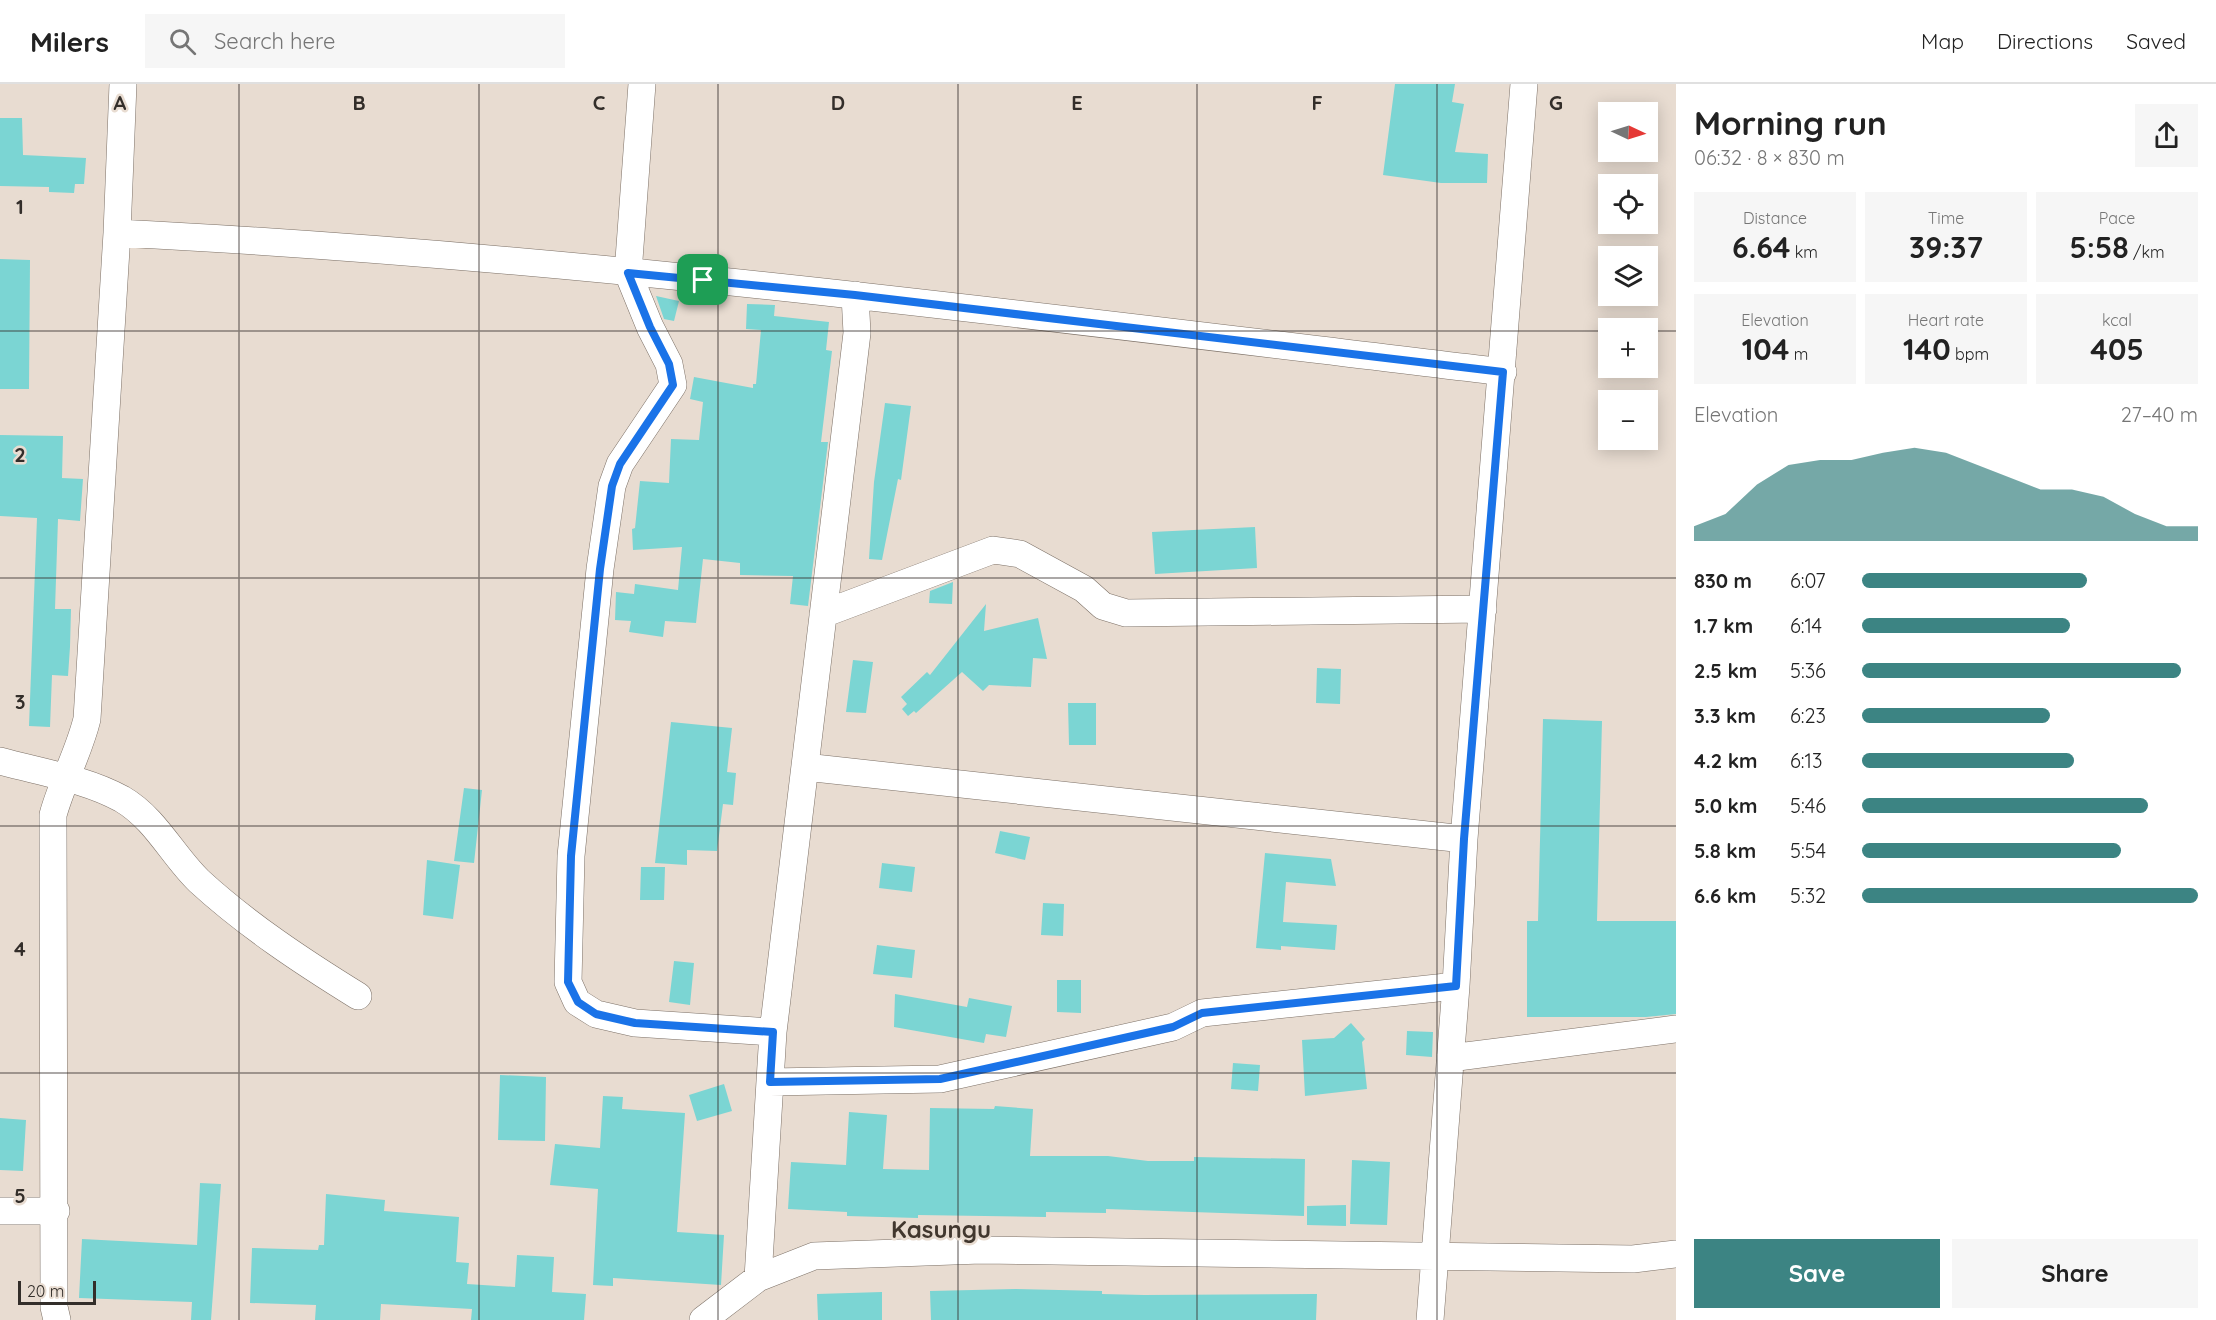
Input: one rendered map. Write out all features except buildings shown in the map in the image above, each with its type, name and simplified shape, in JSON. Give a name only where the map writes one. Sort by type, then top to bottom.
[{"type":"street","points":[[57,1320],[54,1307],[56,1211],[53,815],[65,779],[82,741],[87,719],[117,233],[123,84]]},
{"type":"street","points":[[642,84],[628,273],[650,327],[669,364],[673,385],[620,464],[612,486],[600,569],[571,856],[568,982],[578,1002],[596,1014],[635,1023],[773,1032]]},
{"type":"street","points":[[1430,1320],[1456,986],[1464,839],[1503,372],[1524,84]]},
{"type":"street","points":[[117,233],[314,243],[491,257],[855,295],[1503,372]]},
{"type":"street","points":[[758,1278],[773,1032],[857,333],[855,295]]},
{"type":"street","points":[[823,614],[993,550],[1020,554],[1084,589],[1103,606],[1126,613],[1483,609]]},
{"type":"street","points":[[0,761],[105,791],[142,813],[191,873],[217,897],[312,967],[358,996]]},
{"type":"street","points":[[805,767],[1464,839]]},
{"type":"street","points":[[770,1082],[940,1079],[1173,1027],[1202,1013],[1456,986]]},
{"type":"street","points":[[1450,1058],[1676,1029]]},
{"type":"street","points":[[0,1211],[56,1211]]},
{"type":"street","points":[[703,1320],[758,1278],[814,1257],[981,1250],[1434,1254],[1633,1259],[1676,1254]]},
{"type":"district","name":"Kasungu","points":[[941,1229]]},
{"type":"route","points":[[628,273],[703,280],[855,295],[1503,372],[1464,839],[1456,986],[1202,1013],[1173,1027],[940,1079],[770,1082],[773,1032],[635,1023],[596,1014],[578,1002],[568,982],[567,946],[571,856],[600,569],[612,486],[620,464],[646,420],[673,385],[669,364],[650,327],[628,273]]}]
